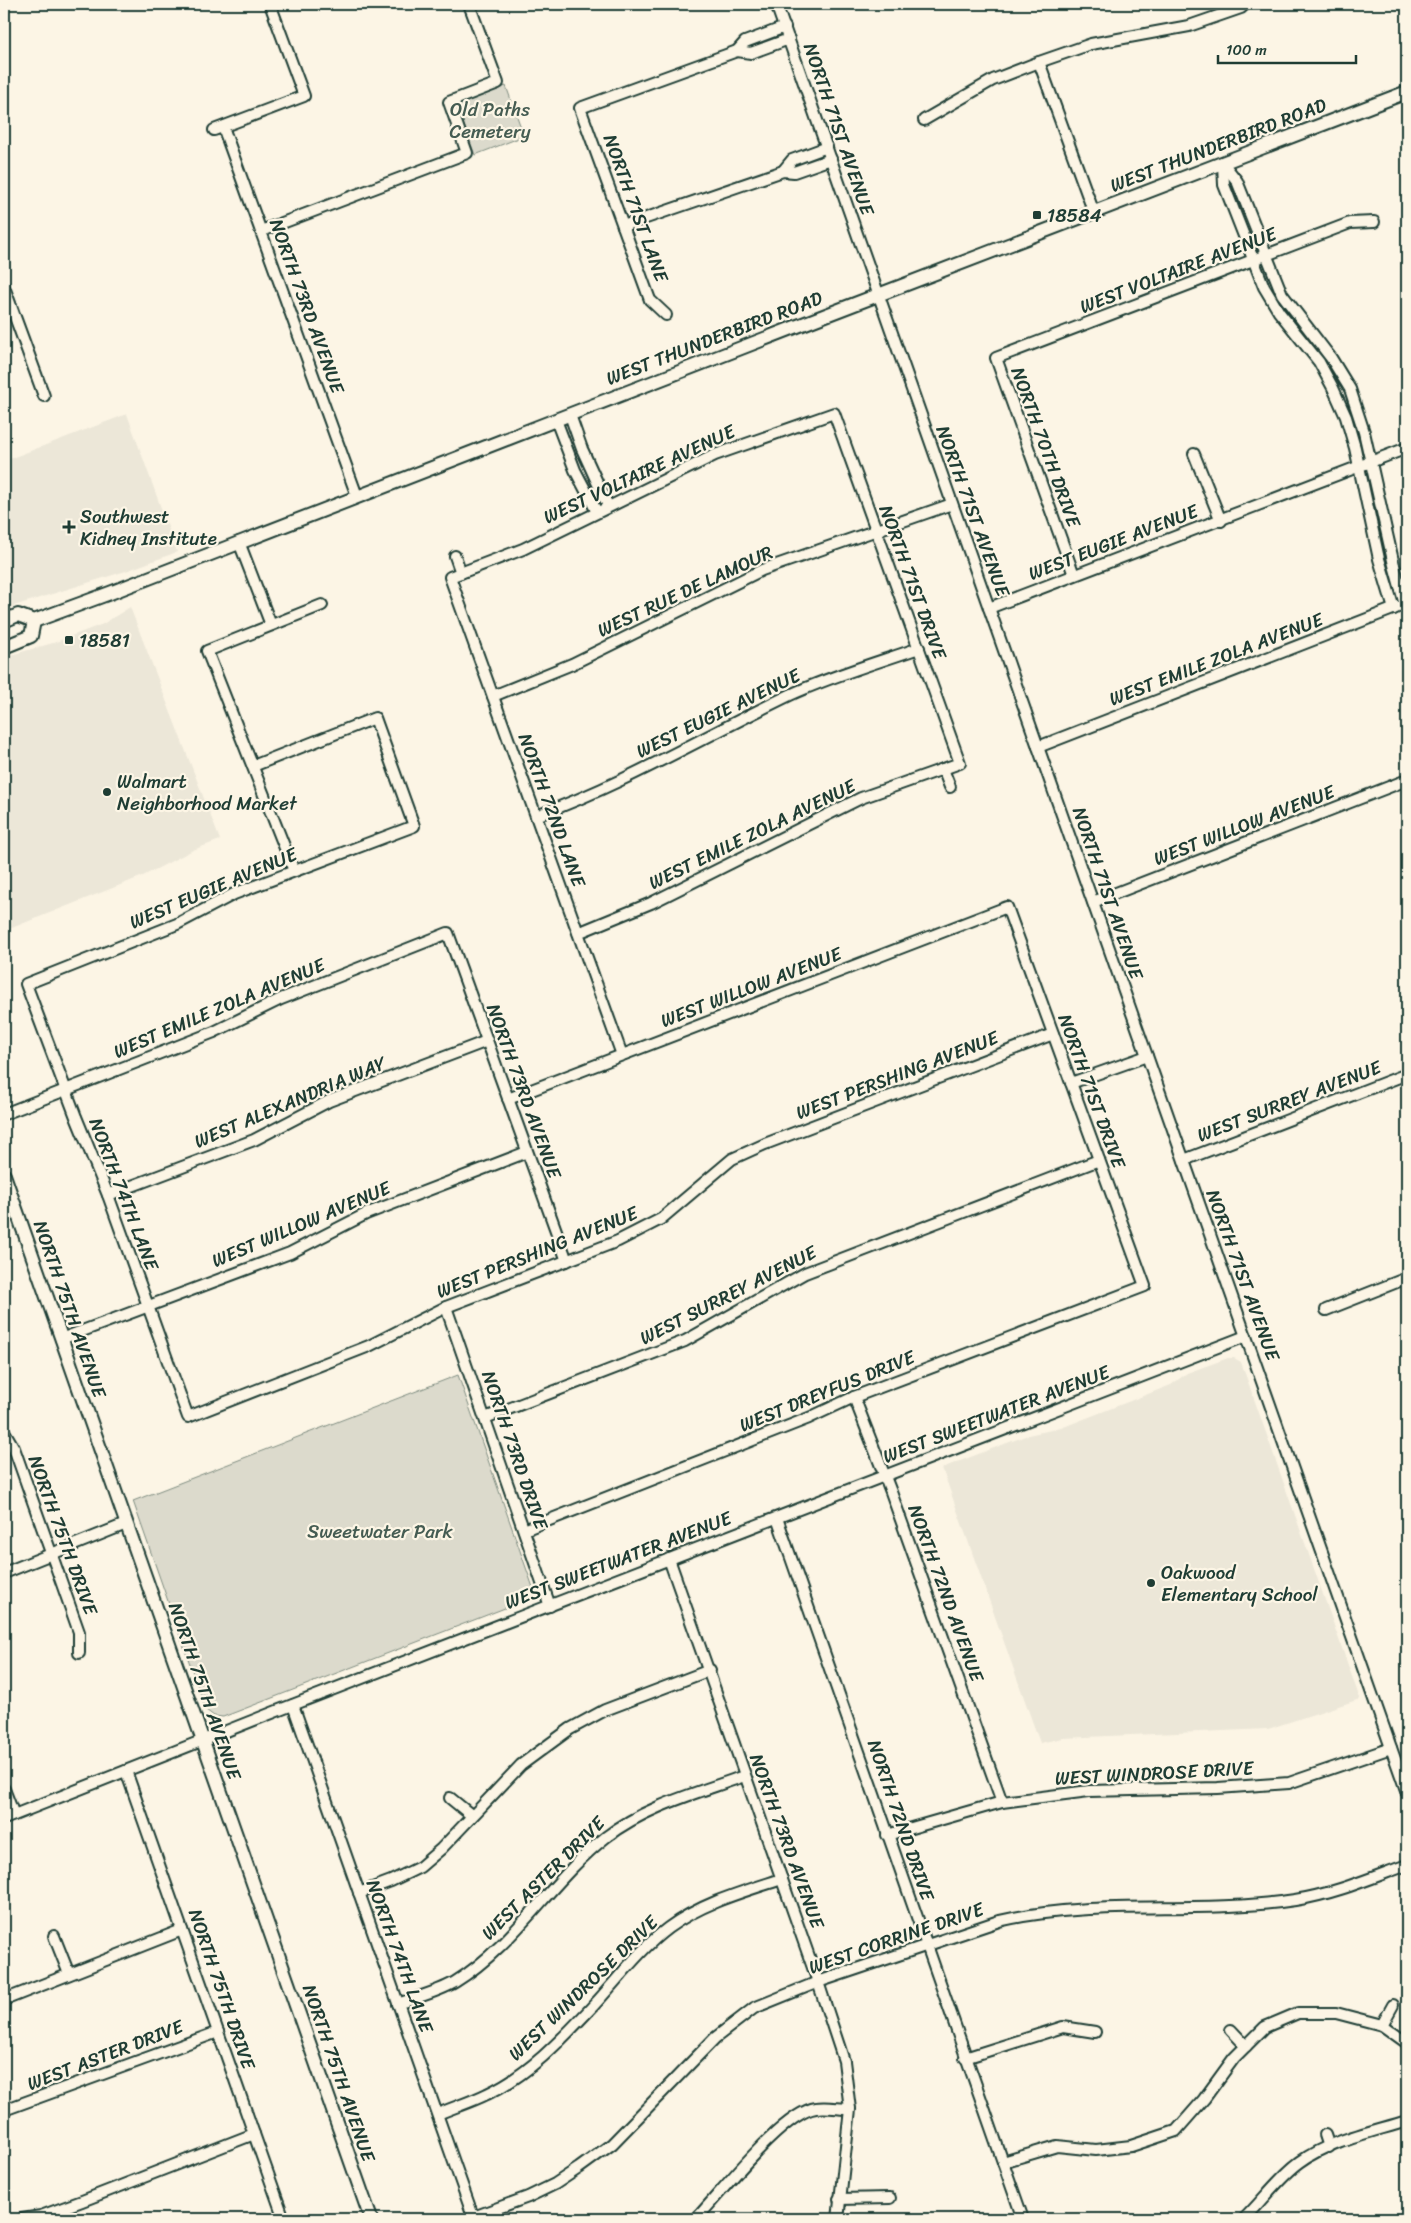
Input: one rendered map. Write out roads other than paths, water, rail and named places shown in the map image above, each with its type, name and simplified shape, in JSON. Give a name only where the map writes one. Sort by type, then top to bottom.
[{"type":"main road","name":"WEST THUNDERBIRD ROAD","points":[[4,621],[18,615],[34,621],[1407,92]]},
{"type":"main road","points":[[4,647],[31,636],[34,621]]},
{"type":"main road","name":"NORTH 75TH AVENUE","points":[[4,1175],[370,2219]]},
{"type":"street","name":"NORTH 73RD AVENUE","points":[[270,4],[304,96],[219,129],[261,231],[357,496]]},
{"type":"street","points":[[261,231],[467,153],[449,102],[498,83],[469,4]]},
{"type":"street","name":"NORTH 71ST AVENUE","points":[[776,4],[1407,1793]]},
{"type":"street","points":[[924,120],[994,80],[1039,62],[1092,44],[1189,26],[1241,8],[1245,4]]},
{"type":"street","points":[[737,51],[745,42],[785,28]]},
{"type":"street","points":[[758,37],[762,49]]},
{"type":"street","points":[[737,51],[751,53],[789,40]]},
{"type":"street","name":"NORTH 71ST LANE","points":[[666,315],[650,300],[580,108],[737,51]]},
{"type":"street","points":[[1039,62],[1094,213]]},
{"type":"street","points":[[783,171],[792,160],[827,147]]},
{"type":"street","points":[[800,157],[805,169]]},
{"type":"street","points":[[623,226],[783,171],[794,172],[831,159]]},
{"type":"street","points":[[1223,162],[1237,181],[1282,294],[1342,373],[1355,402],[1371,462],[1394,565],[1406,604]]},
{"type":"street","points":[[1223,162],[1224,185],[1270,300],[1321,367],[1346,417],[1379,559],[1394,609]]},
{"type":"street","name":"WEST VOLTAIRE AVENUE","points":[[996,358],[1350,222],[1374,222]]},
{"type":"street","points":[[4,287],[44,396]]},
{"type":"street","name":"NORTH 70TH DRIVE","points":[[996,358],[1074,575]]},
{"type":"street","points":[[1321,367],[1332,359]]},
{"type":"street","name":"WEST VOLTAIRE AVENUE","points":[[450,577],[523,549],[715,455],[834,413]]},
{"type":"street","name":"NORTH 71ST DRIVE","points":[[834,413],[960,763]]},
{"type":"street","points":[[570,415],[582,449],[608,506]]},
{"type":"street","points":[[556,420],[572,462],[596,512]]},
{"type":"street","name":"WEST EUGIE AVENUE","points":[[989,608],[1407,448]]},
{"type":"street","name":"WEST EUGIE AVENUE","points":[[1194,454],[1221,520]]},
{"type":"street","name":"WEST RUE DE LAMOUR","points":[[493,696],[572,664],[762,570],[952,504]]},
{"type":"street","points":[[239,542],[271,625]]},
{"type":"street","points":[[455,556],[461,573]]},
{"type":"street","name":"NORTH 72ND LANE","points":[[450,577],[622,1055]]},
{"type":"street","name":"WEST EMILE ZOLA AVENUE","points":[[1038,747],[1406,604]]},
{"type":"street","points":[[294,871],[207,651],[322,605]]},
{"type":"street","name":"WEST EUGIE AVENUE","points":[[536,816],[578,801],[619,782],[805,689],[918,648]]},
{"type":"street","name":"WEST EUGIE AVENUE","points":[[26,984],[156,933],[234,894],[414,826],[375,718],[253,766]]},
{"type":"street","name":"WEST EMILE ZOLA AVENUE","points":[[578,933],[651,903],[861,798],[960,763]]},
{"type":"street","points":[[943,770],[950,787]]},
{"type":"street","name":"WEST WILLOW AVENUE","points":[[1093,902],[1407,780]]},
{"type":"street","name":"NORTH 71ST DRIVE","points":[[1007,907],[1145,1286]]},
{"type":"street","name":"WEST WILLOW AVENUE","points":[[508,1099],[1007,907]]},
{"type":"street","name":"NORTH 73RD AVENUE","points":[[448,934],[567,1261]]},
{"type":"street","name":"WEST EMILE ZOLA AVENUE","points":[[4,1114],[214,1032],[281,999],[448,934]]},
{"type":"street","name":"NORTH 74TH LANE","points":[[26,984],[65,1090],[108,1195],[188,1417]]},
{"type":"street","name":"WEST PERSHING AVENUE","points":[[188,1417],[368,1346],[446,1307],[618,1241],[661,1219],[732,1159],[783,1137],[1053,1034]]},
{"type":"street","name":"WEST ALEXANDRIA WAY","points":[[108,1195],[254,1140],[329,1101],[487,1041]]},
{"type":"street","points":[[1071,1083],[1147,1056]]},
{"type":"street","name":"WEST SURREY AVENUE","points":[[1184,1160],[1407,1074]]},
{"type":"street","name":"WEST WILLOW AVENUE","points":[[61,1340],[290,1253],[366,1214],[527,1152]]},
{"type":"street","name":"WEST SURREY AVENUE","points":[[485,1418],[685,1341],[805,1273],[1099,1160]]},
{"type":"street","points":[[1326,1310],[1407,1278]]},
{"type":"street","name":"WEST DREYFUS DRIVE","points":[[524,1530],[809,1418],[854,1397],[1145,1286]]},
{"type":"street","name":"NORTH 73RD DRIVE","points":[[446,1307],[550,1606]]},
{"type":"street","name":"WEST SWEETWATER AVENUE","points":[[4,1819],[293,1705],[1246,1336]]},
{"type":"street","name":"NORTH 72ND AVENUE","points":[[854,1397],[885,1476],[1002,1802]]},
{"type":"street","name":"NORTH 75TH DRIVE","points":[[4,1431],[9,1450],[52,1553],[80,1632],[79,1653]]},
{"type":"street","name":"NORTH 72ND DRIVE","points":[[777,1518],[1023,2219]]},
{"type":"street","points":[[4,1573],[126,1524]]},
{"type":"street","name":"NORTH 73RD AVENUE","points":[[669,1560],[710,1670],[744,1776],[782,1878],[844,2062],[850,2109],[838,2219]]},
{"type":"street","points":[[359,1893],[391,1882],[420,1867],[441,1849],[471,1815],[521,1765],[570,1730],[605,1710],[710,1670]]},
{"type":"street","name":"NORTH 74TH LANE","points":[[293,1705],[438,2114],[472,2219]]},
{"type":"street","name":"WEST WINDROSE DRIVE","points":[[888,1835],[1002,1802],[1089,1791],[1218,1788],[1289,1783],[1391,1748]]},
{"type":"street","name":"NORTH 75TH DRIVE","points":[[126,1771],[284,2219]]},
{"type":"street","name":"WEST ASTER DRIVE","points":[[398,2004],[454,1982],[477,1966],[498,1948],[590,1851],[622,1825],[663,1805],[744,1776]]},
{"type":"street","points":[[4,1790],[14,1815]]},
{"type":"street","points":[[450,1798],[471,1815]]},
{"type":"street","name":"WEST CORRINE DRIVE","points":[[472,2219],[528,2198],[555,2184],[579,2168],[612,2144],[715,2038],[754,2008],[818,1982],[999,1921],[1048,1912],[1100,1908],[1254,1904],[1297,1900],[1350,1886],[1407,1865]]},
{"type":"street","name":"WEST WINDROSE DRIVE","points":[[438,2114],[488,2094],[548,2052],[653,1940],[680,1920],[710,1903],[782,1878]]},
{"type":"street","points":[[4,2000],[182,1930]]},
{"type":"street","points":[[54,1936],[69,1974]]},
{"type":"street","points":[[1382,2025],[1393,2005]]},
{"type":"street","points":[[1003,2162],[1057,2146],[1096,2150],[1131,2146],[1176,2131],[1204,2099],[1234,2058],[1265,2026],[1298,2013],[1336,2013],[1382,2025],[1407,2043]]},
{"type":"street","points":[[965,2058],[1063,2027],[1095,2032]]},
{"type":"street","points":[[1231,2030],[1246,2046]]},
{"type":"street","name":"WEST ASTER DRIVE","points":[[4,2110],[218,2032]]},
{"type":"street","points":[[697,2219],[748,2161],[787,2122],[814,2108],[850,2109]]},
{"type":"street","points":[[1244,2219],[1278,2182],[1301,2162],[1329,2147],[1407,2121]]},
{"type":"street","points":[[22,2219],[42,2216],[254,2134]]},
{"type":"street","points":[[1325,2135],[1329,2147]]},
{"type":"street","points":[[839,2199],[890,2198]]},
{"type":"place","name":"18584","points":[[1037,215]]},
{"type":"place","name":"Southwest Kidney Institute","points":[[69,527]]},
{"type":"place","name":"18581","points":[[69,640]]},
{"type":"place","name":"Walmart Neighborhood Market","points":[[107,792]]},
{"type":"place","name":"Oakwood Elementary School","points":[[1151,1583]]},
{"type":"park label","name":"Old Paths Cemetery","points":[[490,120]]},
{"type":"park label","name":"Sweetwater Park","points":[[380,1531]]}]
